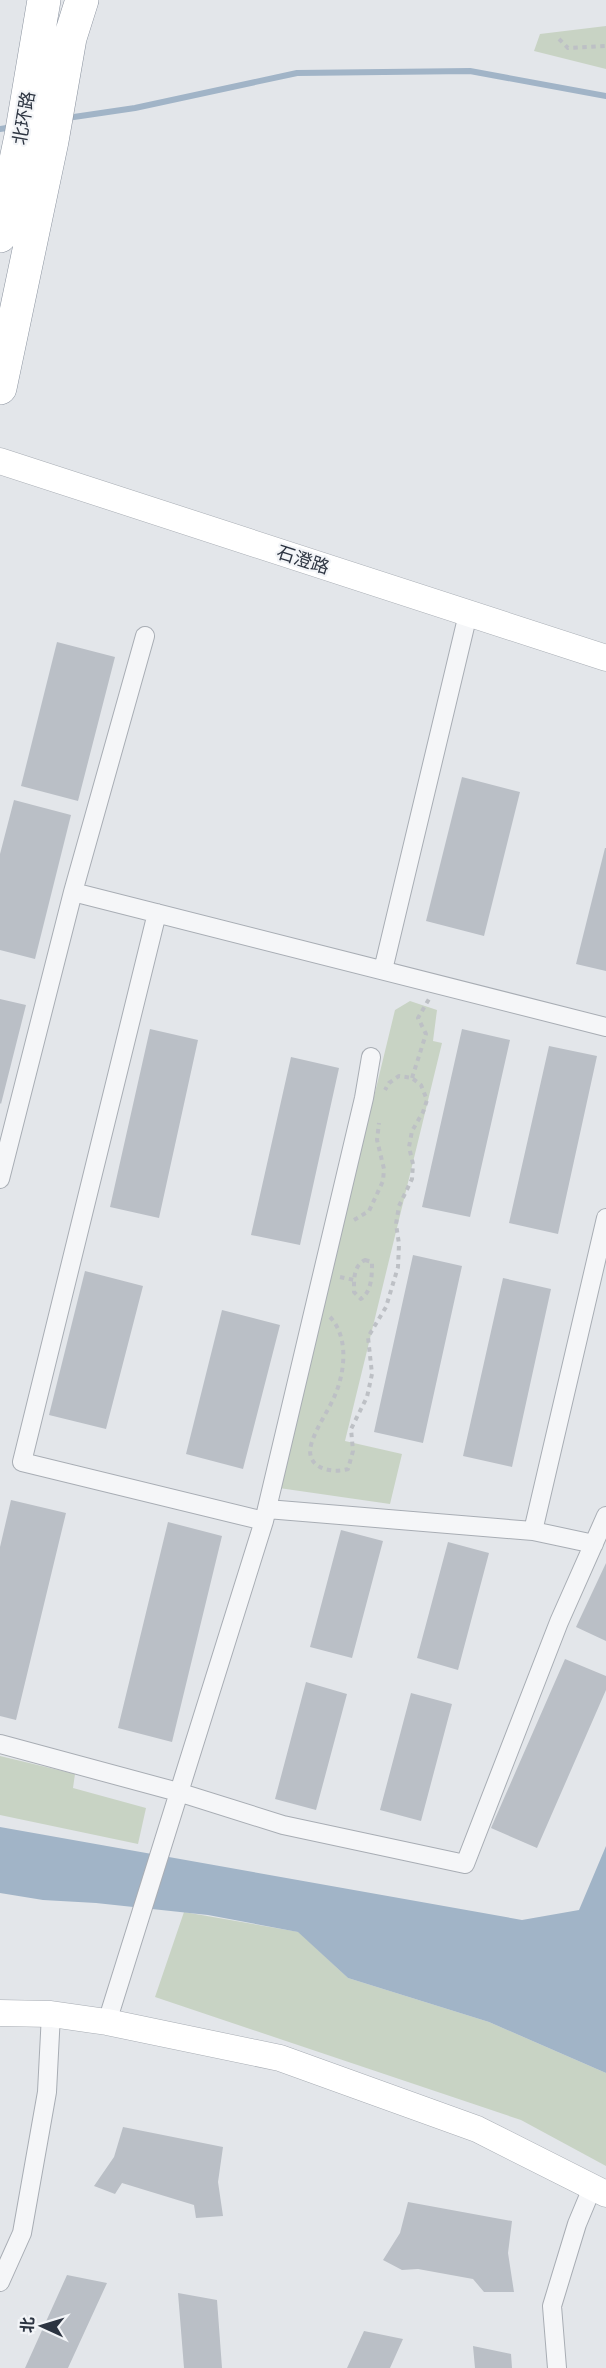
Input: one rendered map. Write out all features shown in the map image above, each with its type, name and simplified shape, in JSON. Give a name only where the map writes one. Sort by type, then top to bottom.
[{"type":"highway","name":"北环路","points":[[0,236],[44,0]]},
{"type":"highway","points":[[0,388],[52,141],[76,0]]},
{"type":"highway","points":[[68,48],[82,0]]},
{"type":"street","name":"石澄路","points":[[0,461],[606,658]]},
{"type":"street","points":[[383,970],[468,614]]},
{"type":"street","points":[[0,1179],[73,892],[145,636]]},
{"type":"street","points":[[73,892],[606,1027]]},
{"type":"street","points":[[157,913],[22,1462],[265,1515],[533,1531],[594,1544]]},
{"type":"street","points":[[107,2022],[265,1515],[364,1098],[371,1057]]},
{"type":"street","points":[[533,1531],[606,1218]]},
{"type":"street","points":[[0,1744],[178,1792],[284,1825],[465,1864],[559,1622],[606,1516]]},
{"type":"street","points":[[0,2013],[51,2014],[107,2022],[280,2058],[477,2129],[599,2191],[578,2224],[552,2306],[557,2368]]},
{"type":"street","points":[[0,2282],[22,2233],[47,2092],[51,2014]]},
{"type":"path","points":[[559,39],[568,48],[606,46]]},
{"type":"path","points":[[412,1078],[426,1034],[418,1018],[438,984]]},
{"type":"path","points":[[314,1309],[325,1312],[333,1320],[342,1337],[341,1380],[310,1448],[314,1461],[322,1469],[336,1473],[348,1469],[353,1451],[351,1429],[367,1397],[372,1374],[368,1337],[386,1306],[398,1267],[399,1244],[396,1224],[399,1206],[412,1179],[413,1164],[410,1146],[412,1131],[427,1100],[422,1085],[412,1078],[399,1076],[389,1083],[382,1094]]},
{"type":"path","points":[[332,1231],[345,1227],[369,1211],[383,1181],[384,1169],[377,1140],[379,1114]]},
{"type":"path","points":[[365,1260],[372,1262],[367,1294],[362,1299],[354,1292],[357,1268],[365,1260]]},
{"type":"green space","points":[[606,26],[606,69],[534,51],[540,34]]},
{"type":"green space","points":[[410,1001],[437,1010],[433,1041],[442,1043],[345,1441],[402,1454],[390,1504],[279,1488],[395,1010]]},
{"type":"green space","points":[[0,1756],[75,1774],[73,1788],[146,1808],[138,1844],[0,1815]]},
{"type":"green space","points":[[184,1912],[299,1932],[348,1978],[489,2022],[606,2073],[606,2166],[521,2120],[155,1997]]},
{"type":"water","points":[[0,1827],[522,1920],[579,1910],[606,1846],[606,2073],[489,2022],[348,1978],[298,1932],[208,1915],[96,1903],[43,1900],[0,1893]]},
{"type":"building","points":[[57,642],[115,657],[78,801],[21,786]]},
{"type":"building","points":[[462,777],[520,792],[484,936],[426,921]]},
{"type":"building","points":[[14,800],[71,815],[35,959],[0,950],[0,854]]},
{"type":"building","points":[[606,848],[606,971],[576,964]]},
{"type":"building","points":[[0,999],[26,1005],[1,1104],[0,1103]]},
{"type":"building","points":[[150,1029],[198,1040],[159,1218],[110,1207]]},
{"type":"building","points":[[462,1029],[510,1040],[470,1217],[422,1207]]},
{"type":"building","points":[[549,1046],[597,1056],[558,1234],[509,1223]]},
{"type":"building","points":[[291,1057],[339,1068],[300,1245],[251,1235]]},
{"type":"building","points":[[413,1255],[462,1266],[423,1443],[374,1432]]},
{"type":"building","points":[[85,1271],[143,1286],[106,1429],[49,1415]]},
{"type":"building","points":[[503,1278],[551,1289],[512,1467],[463,1456]]},
{"type":"building","points":[[222,1310],[280,1325],[243,1469],[186,1454]]},
{"type":"building","points":[[11,1500],[66,1513],[16,1720],[0,1716],[0,1547]]},
{"type":"building","points":[[168,1522],[222,1536],[172,1742],[118,1728]]},
{"type":"building","points":[[341,1530],[383,1541],[352,1658],[310,1647]]},
{"type":"building","points":[[448,1542],[489,1553],[458,1670],[417,1658]]},
{"type":"building","points":[[606,1563],[606,1641],[576,1627]]},
{"type":"building","points":[[565,1659],[606,1676],[606,1690],[537,1848],[491,1828]]},
{"type":"building","points":[[306,1682],[347,1694],[316,1810],[275,1799]]},
{"type":"building","points":[[411,1693],[452,1704],[421,1821],[380,1810]]},
{"type":"building","points":[[123,2127],[223,2147],[218,2182],[223,2216],[196,2218],[194,2205],[122,2183],[115,2194],[94,2186],[114,2157]]},
{"type":"building","points":[[408,2202],[512,2221],[508,2253],[514,2292],[484,2292],[473,2279],[418,2269],[402,2270],[383,2260],[400,2233]]},
{"type":"building","points":[[67,2275],[107,2283],[68,2368],[25,2368]]},
{"type":"building","points":[[178,2293],[217,2300],[222,2368],[184,2368]]},
{"type":"building","points":[[364,2331],[403,2339],[390,2368],[347,2368]]},
{"type":"building","points":[[473,2346],[511,2354],[512,2368],[475,2368]]},
{"type":"waterway","points":[[67,118],[135,108],[297,73],[470,71],[606,96]]},
{"type":"waterway","points":[[0,129],[13,127]]}]
